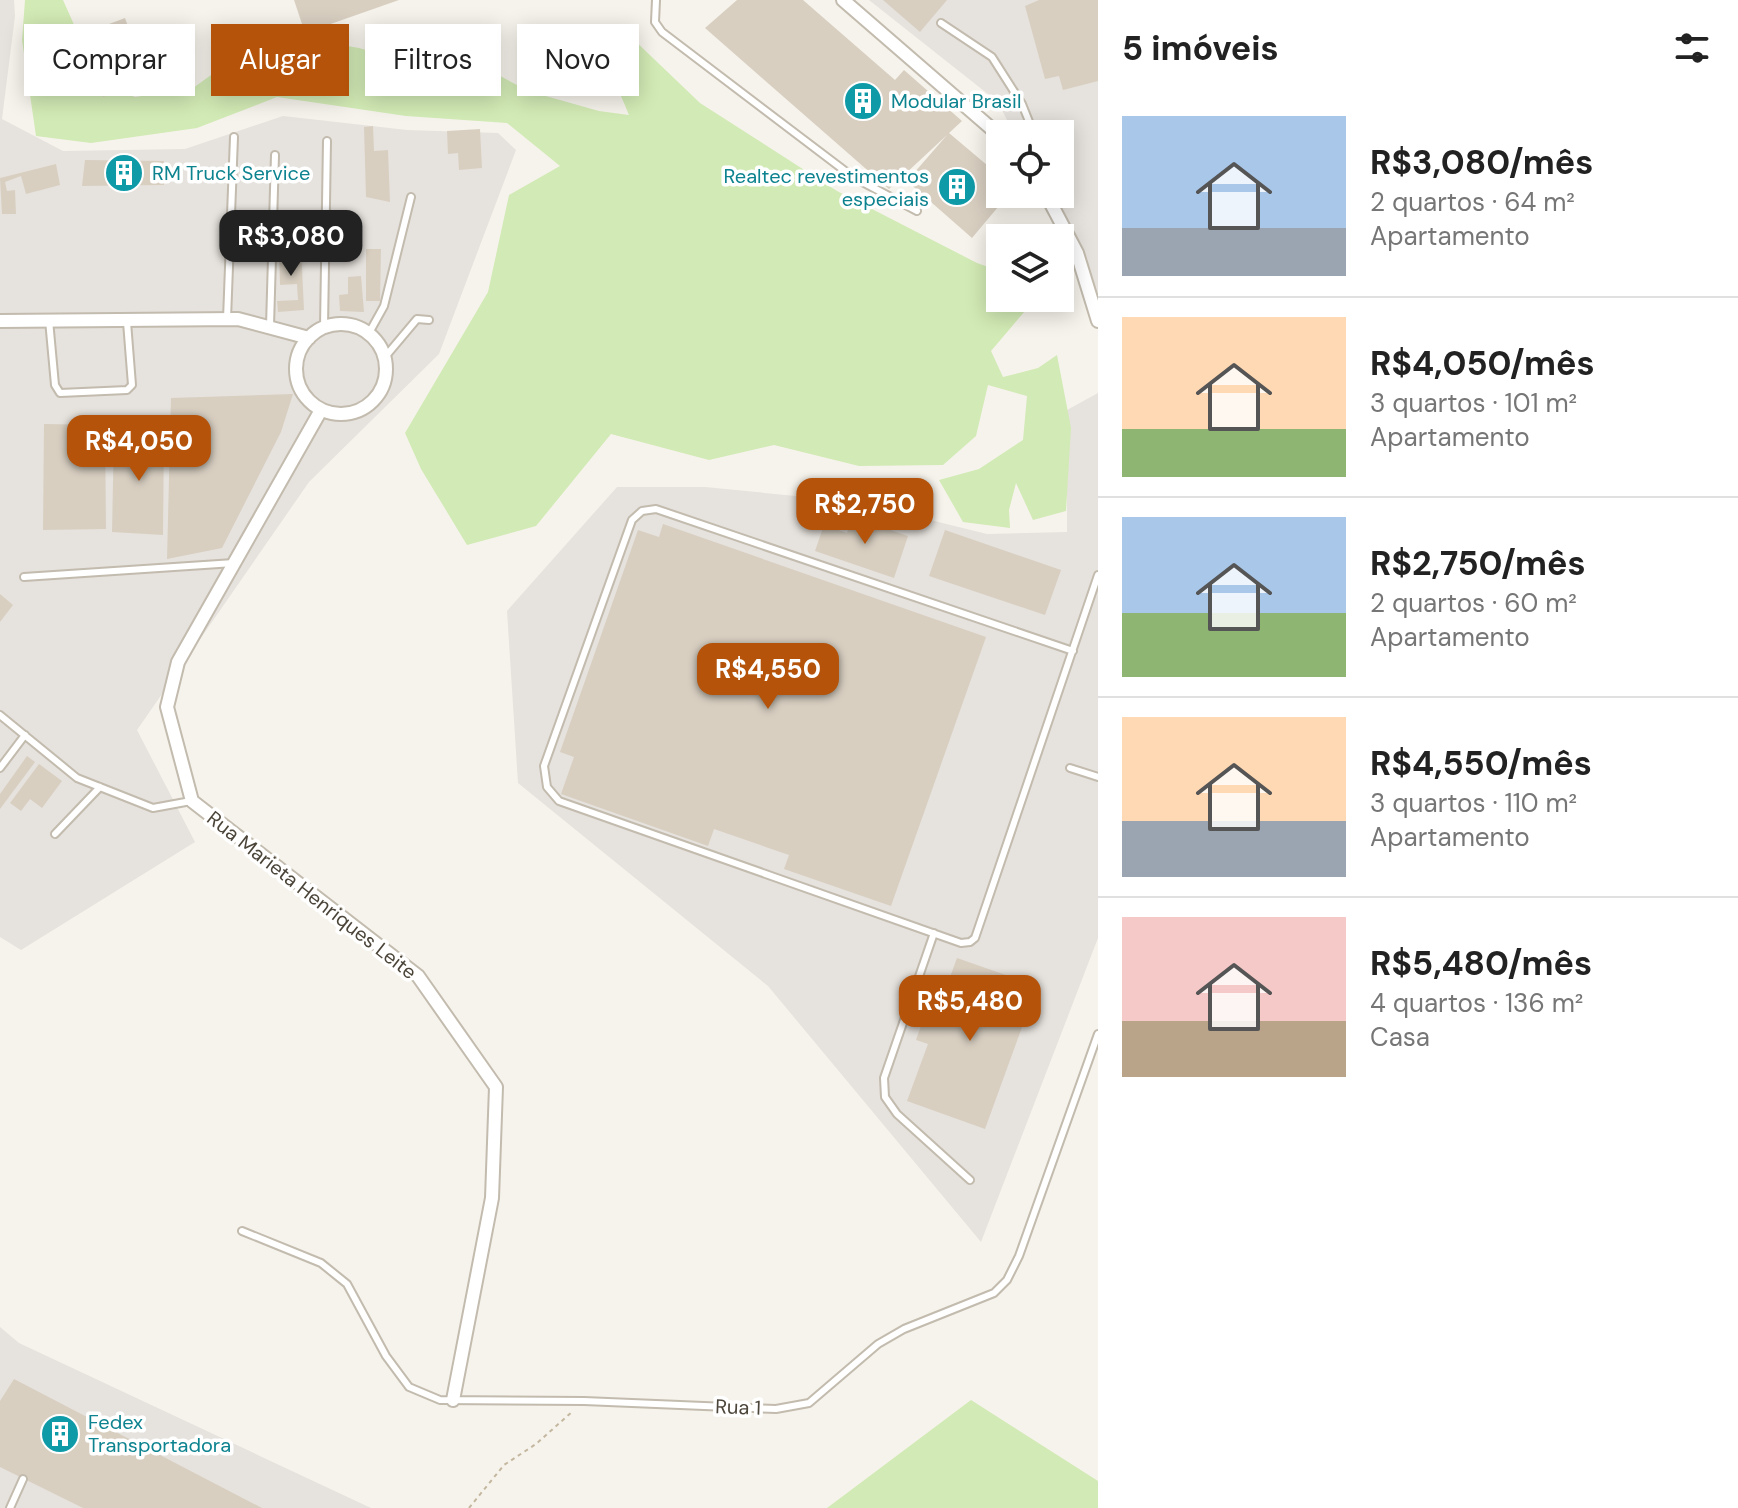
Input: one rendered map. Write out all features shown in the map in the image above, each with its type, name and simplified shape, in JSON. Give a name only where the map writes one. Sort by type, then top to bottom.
[{"type":"street","points":[[843,0],[986,124]]},
{"type":"street","points":[[1054,208],[1077,253],[1098,321]]},
{"type":"street","points":[[0,321],[227,319],[270,326],[309,338]]},
{"type":"street","points":[[343,324],[369,333],[385,357],[386,376],[374,401],[349,414],[321,410],[301,391],[296,373],[298,354],[309,338],[324,327],[343,324]]},
{"type":"street","name":"Rua Marieta Henriques Leite","points":[[321,410],[178,662],[167,707],[192,801],[418,976],[496,1087],[492,1198],[453,1400]]},
{"type":"lane","points":[[656,0],[655,22],[662,32],[853,177],[917,211]]},
{"type":"lane","points":[[941,23],[992,57],[1022,104],[1028,120]]},
{"type":"lane","points":[[227,319],[234,137]]},
{"type":"lane","points":[[324,327],[327,141]]},
{"type":"lane","points":[[270,326],[275,155]]},
{"type":"lane","points":[[369,333],[384,306],[411,197]]},
{"type":"lane","points":[[385,357],[417,319],[429,320]]},
{"type":"lane","points":[[49,320],[55,385],[60,393],[127,390],[132,385],[127,320]]},
{"type":"lane","points":[[1073,651],[656,509],[642,511],[632,520],[544,766],[547,787],[559,801],[961,943],[970,942],[975,938],[1073,651],[1098,575]]},
{"type":"lane","points":[[24,577],[234,563]]},
{"type":"lane","points":[[0,715],[77,778],[153,808],[192,801]]},
{"type":"lane","points":[[0,768],[25,735]]},
{"type":"lane","points":[[1070,768],[1098,777]]},
{"type":"lane","points":[[55,834],[100,787]]},
{"type":"lane","points":[[934,933],[884,1078],[885,1097],[897,1114],[970,1180]]},
{"type":"lane","name":"Rua 1","points":[[242,1231],[321,1263],[347,1284],[386,1356],[409,1387],[440,1400],[584,1401],[776,1409],[809,1403],[878,1344],[904,1329],[994,1293],[1007,1280],[1019,1256],[1098,1034]]},
{"type":"lane","points":[[10,1508],[23,1479]]},
{"type":"path","points":[[469,1508],[504,1465],[536,1444],[584,1401]]},
{"type":"shaded area","points":[[0,0],[14,0],[15,16],[2,119],[63,151],[185,149],[283,116],[407,130],[498,133],[516,150],[439,354],[309,482],[137,730],[195,842],[21,950],[0,937]]},
{"type":"shaded area","points":[[869,0],[1098,0],[1098,304],[1074,256],[1074,224],[1058,224],[1050,208],[1074,208],[1074,120],[1007,120],[998,102]]},
{"type":"shaded area","points":[[1098,393],[1098,938],[981,1242],[768,986],[518,783],[507,611],[617,487],[705,487],[857,502],[987,534],[1067,532],[1067,410]]},
{"type":"shaded area","points":[[0,1327],[19,1343],[371,1508],[0,1508]]},
{"type":"green space","points":[[25,0],[63,0],[74,24],[24,24],[24,54],[22,40]]},
{"type":"green space","points":[[639,45],[700,103],[837,191],[986,266],[986,312],[1024,312],[991,351],[1003,377],[1038,368],[1057,355],[1071,428],[1066,511],[1033,520],[1016,483],[1009,510],[1010,528],[963,522],[939,480],[979,469],[1023,440],[1027,396],[988,385],[976,436],[943,465],[859,466],[774,445],[709,460],[611,434],[536,526],[467,545],[421,469],[405,433],[488,292],[509,195],[560,166],[507,123],[406,116],[277,97],[197,128],[91,143],[36,136],[30,96],[195,96],[195,87],[211,75],[211,96],[349,96],[349,46],[365,50],[365,96],[501,96],[501,76],[517,85],[517,96],[546,96],[599,111],[629,115],[621,96],[639,96]]},
{"type":"green space","points":[[971,1400],[1098,1481],[1098,1508],[827,1508]]},
{"type":"building","points":[[294,0],[399,0],[331,24],[302,24]]},
{"type":"building","name":"Modular Brasil","points":[[737,0],[803,0],[895,80],[904,70],[962,121],[949,133],[986,164],[986,208],[997,208],[972,238],[907,181],[947,135],[889,189],[705,28]]},
{"type":"building","points":[[883,0],[947,0],[920,32]]},
{"type":"building","points":[[1039,0],[1098,0],[1098,81],[1063,90],[1059,76],[1045,79],[1025,6]]},
{"type":"building","points":[[125,18],[127,24],[109,24]]},
{"type":"building","points":[[373,126],[374,151],[388,150],[390,202],[366,197],[364,127]]},
{"type":"building","points":[[480,129],[482,168],[459,170],[458,153],[448,154],[447,131]]},
{"type":"building","name":"RM Truck Service","points":[[85,160],[164,161],[164,185],[82,186]]},
{"type":"building","points":[[56,164],[60,185],[26,194],[21,176],[5,182],[7,191],[15,190],[16,214],[2,214],[0,178]]},
{"type":"building","points":[[301,248],[304,310],[278,312],[277,301],[298,300],[297,284],[280,285],[279,249]]},
{"type":"building","points":[[366,249],[381,249],[380,301],[366,301]]},
{"type":"building","points":[[361,276],[364,312],[340,311],[339,295],[348,294],[348,277]]},
{"type":"building","points":[[293,394],[281,432],[222,548],[167,559],[171,398]]},
{"type":"building","points":[[44,424],[105,425],[106,529],[43,530]]},
{"type":"building","points":[[164,430],[163,535],[112,532],[114,434]]},
{"type":"building","points":[[852,517],[908,536],[894,578],[815,551],[824,525],[847,533]]},
{"type":"building","points":[[663,524],[986,637],[891,906],[784,869],[789,855],[714,829],[708,846],[561,794],[574,757],[560,752],[638,530],[659,537]]},
{"type":"building","points":[[945,530],[1061,570],[1045,615],[929,576]]},
{"type":"building","points":[[0,594],[13,605],[0,622]]},
{"type":"building","points":[[27,756],[35,762],[0,809],[0,794]]},
{"type":"building","points":[[39,764],[62,781],[42,808],[30,799],[21,811],[10,803]]},
{"type":"building","points":[[957,958],[1037,986],[985,1129],[907,1101],[928,1044],[916,1040],[927,1009],[937,1013]]},
{"type":"building","name":"Fedex Transportadora","points":[[14,1379],[262,1508],[83,1508],[0,1467],[0,1401]]},
{"type":"place","name":"Modular Brasil","points":[[863,101]]},
{"type":"place","name":"RM Truck Service","points":[[124,173]]},
{"type":"place","name":"Realtec revestimentos especiais","points":[[957,187]]},
{"type":"place","name":"Fedex Transportadora","points":[[60,1434]]}]
